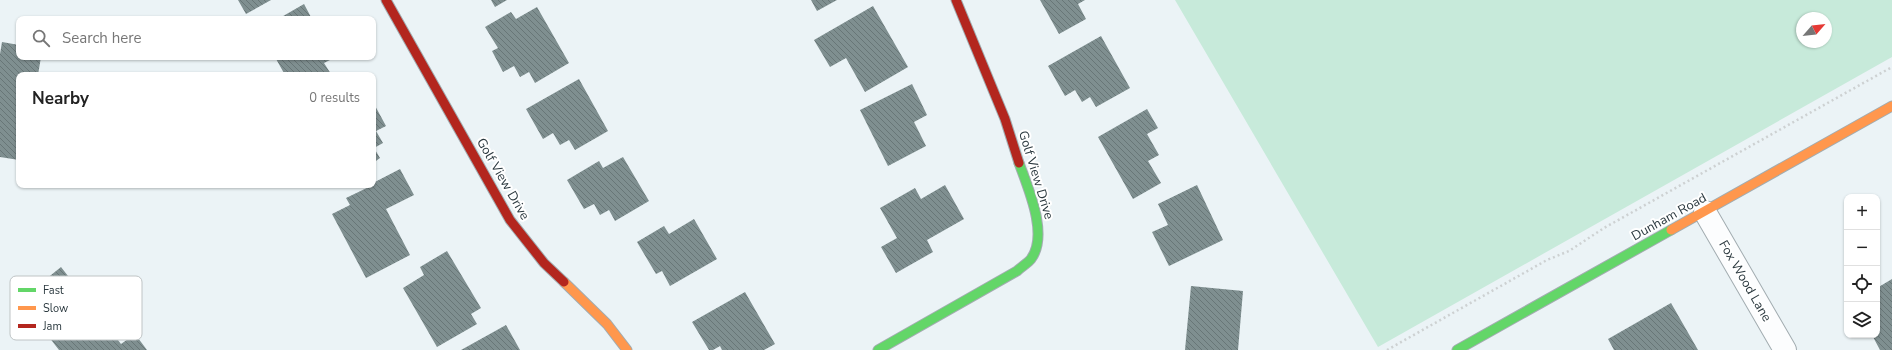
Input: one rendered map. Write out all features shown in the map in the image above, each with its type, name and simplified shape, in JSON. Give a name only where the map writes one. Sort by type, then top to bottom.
[{"type":"street","name":"Golf View Drive","points":[[386,0],[510,220],[544,264],[606,324],[627,350]]},
{"type":"street","name":"Golf View Drive","points":[[878,350],[1017,271],[1031,259],[1037,246],[1037,217],[1008,127],[977,47],[956,0]]},
{"type":"street","name":"Dunham Road","points":[[1457,350],[1892,106]]},
{"type":"street","name":"Fox Wood Lane","points":[[1705,212],[1785,350]]},
{"type":"path","points":[[1387,350],[1547,260],[1569,251],[1604,228],[1892,67]]},
{"type":"green space","points":[[1175,0],[1892,0],[1892,57],[1378,347]]},
{"type":"building","points":[[238,0],[271,0],[246,14]]},
{"type":"building","points":[[491,0],[507,0],[495,7]]},
{"type":"building","points":[[811,0],[837,0],[817,11]]},
{"type":"building","points":[[1040,0],[1085,0],[1078,4],[1086,19],[1059,34]]},
{"type":"building","points":[[304,4],[310,16],[283,16]]},
{"type":"building","points":[[873,6],[908,67],[865,92],[846,58],[830,67],[814,40]]},
{"type":"building","points":[[537,7],[569,63],[535,83],[529,72],[520,77],[514,66],[503,72],[492,51],[498,48],[485,27],[511,12],[516,19]]},
{"type":"building","points":[[1101,36],[1130,88],[1096,107],[1090,97],[1082,102],[1075,90],[1065,96],[1048,66]]},
{"type":"building","points":[[2,42],[16,44],[16,60],[40,60],[38,72],[16,72],[16,160],[0,157],[0,54]]},
{"type":"building","points":[[277,60],[330,60],[324,63],[330,72],[283,72]]},
{"type":"building","points":[[579,79],[608,131],[575,150],[569,140],[560,145],[553,133],[543,139],[526,109]]},
{"type":"building","points":[[912,84],[927,115],[914,122],[926,146],[888,166],[860,110]]},
{"type":"building","points":[[376,108],[386,126],[376,131]]},
{"type":"building","points":[[1147,109],[1158,128],[1147,134],[1159,155],[1148,161],[1161,183],[1133,199],[1098,137]]},
{"type":"building","points":[[376,131],[383,143],[376,147]]},
{"type":"building","points":[[376,151],[380,158],[376,161]]},
{"type":"building","points":[[623,157],[649,201],[615,221],[609,210],[600,215],[594,204],[584,209],[567,180],[599,161],[603,168]]},
{"type":"building","points":[[400,169],[414,195],[386,209],[410,255],[366,278],[332,214],[350,205],[346,198],[367,188],[376,188],[376,181]]},
{"type":"building","points":[[945,185],[964,219],[927,240],[933,252],[896,273],[881,247],[897,238],[880,208],[915,188],[921,199]]},
{"type":"building","points":[[1197,185],[1223,240],[1169,266],[1152,232],[1168,225],[1158,204]]},
{"type":"building","points":[[694,219],[717,259],[670,286],[662,271],[656,274],[637,242],[664,226],[669,234]]},
{"type":"building","points":[[447,251],[481,308],[471,314],[477,324],[437,347],[403,288],[424,275],[420,267]]},
{"type":"building","points":[[61,267],[68,276],[50,276]]},
{"type":"building","points":[[1892,279],[1892,350],[1880,350],[1874,338],[1880,338],[1880,286]]},
{"type":"building","points":[[1191,286],[1243,291],[1238,350],[1185,350]]},
{"type":"building","points":[[745,292],[775,344],[764,350],[722,350],[720,346],[713,350],[709,350],[692,322]]},
{"type":"building","points":[[1671,303],[1698,350],[1614,350],[1608,339]]},
{"type":"building","points":[[506,325],[520,350],[461,350]]},
{"type":"building","points":[[51,340],[118,340],[121,344],[127,340],[140,340],[147,350],[59,350]]},
{"type":"traffic: fast","points":[[878,350],[1017,271],[1031,259],[1036,249],[1038,237],[1037,225],[1035,211],[1019,163]]},
{"type":"traffic: fast","points":[[1457,350],[1671,230]]},
{"type":"traffic: slow","points":[[1671,230],[1892,106]]},
{"type":"traffic: slow","points":[[564,282],[607,324],[627,350]]},
{"type":"traffic: jam","points":[[386,0],[510,220],[544,263],[564,282]]},
{"type":"traffic: jam","points":[[956,0],[1005,119],[1019,163]]}]
